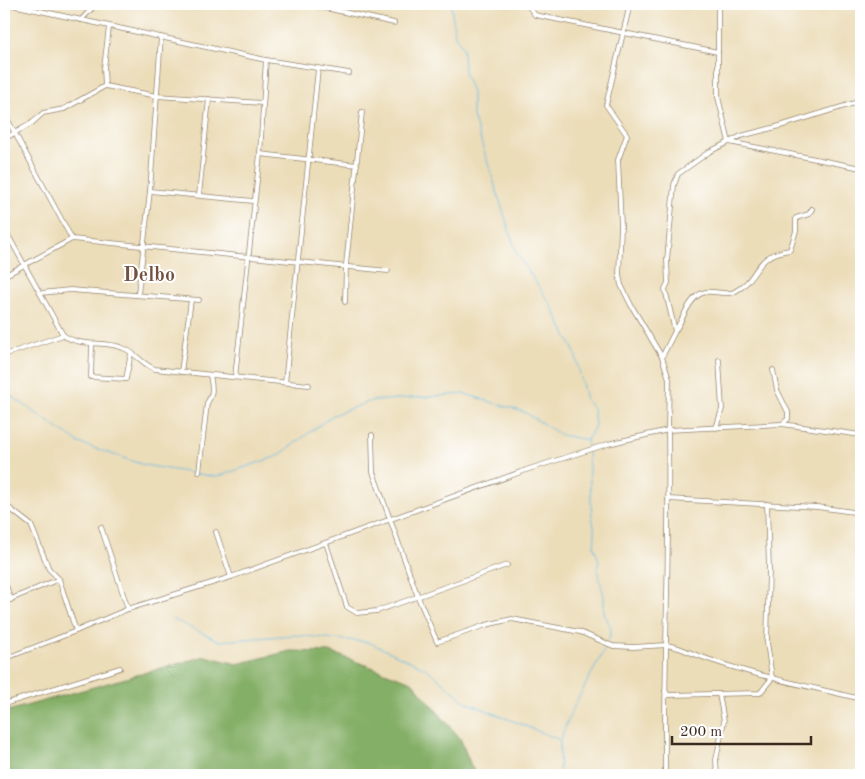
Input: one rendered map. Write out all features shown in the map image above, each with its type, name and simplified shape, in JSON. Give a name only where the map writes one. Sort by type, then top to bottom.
[{"type":"street","points":[[8,4],[266,60],[348,73]]},
{"type":"street","points":[[81,20],[93,10],[96,4]]},
{"type":"street","points":[[307,4],[394,23]]},
{"type":"street","points":[[527,4],[535,14],[718,52]]},
{"type":"street","points":[[630,4],[606,105],[627,135],[618,160],[621,226],[619,275],[621,285],[662,357],[669,379],[665,775]]},
{"type":"street","points":[[718,4],[718,96],[729,142]]},
{"type":"street","points":[[105,86],[104,68],[109,27]]},
{"type":"street","points":[[138,294],[150,191],[161,37]]},
{"type":"street","points":[[235,378],[253,201],[260,154],[266,60]]},
{"type":"street","points":[[285,382],[318,69]]},
{"type":"street","points":[[4,139],[32,123],[44,113],[64,109],[105,86],[157,96],[262,103]]},
{"type":"street","points":[[199,196],[210,99]]},
{"type":"street","points":[[674,331],[665,289],[668,283],[667,260],[674,185],[678,174],[709,152],[741,136],[861,101]]},
{"type":"street","points":[[345,302],[346,265],[362,112]]},
{"type":"street","points":[[4,113],[72,239]]},
{"type":"street","points":[[729,142],[861,168]]},
{"type":"street","points":[[260,154],[357,165]]},
{"type":"street","points":[[150,191],[253,201]]},
{"type":"street","points":[[662,357],[674,331],[696,297],[704,291],[733,293],[751,281],[757,266],[770,256],[790,250],[796,231],[796,218],[809,214],[812,209]]},
{"type":"street","points":[[4,228],[63,335],[75,341],[92,345],[118,346],[131,353],[147,366],[181,372],[309,385]]},
{"type":"street","points":[[4,276],[72,239],[388,270]]},
{"type":"street","points":[[41,293],[59,290],[138,294],[199,300]]},
{"type":"street","points":[[181,372],[191,300]]},
{"type":"street","points":[[4,355],[63,335]]},
{"type":"street","points":[[92,345],[91,377],[126,379],[131,353]]},
{"type":"street","points":[[716,428],[722,409],[719,360]]},
{"type":"street","points":[[773,370],[777,390],[788,412],[788,419],[782,424]]},
{"type":"street","points":[[199,472],[207,403],[212,396],[213,389],[210,375]]},
{"type":"street","points":[[4,659],[76,632],[128,609],[231,577],[392,520],[529,468],[608,444],[668,430],[782,424],[861,435]]},
{"type":"street","points":[[372,435],[374,472],[418,597],[437,642],[486,625],[512,619],[580,632],[613,646],[633,648],[667,646],[772,678],[861,699]]},
{"type":"street","points":[[668,499],[817,507],[861,513]]},
{"type":"street","points":[[4,504],[31,525],[49,569],[58,580],[76,632]]},
{"type":"street","points":[[665,691],[668,695],[760,693],[772,678],[767,642],[769,570],[767,504]]},
{"type":"street","points":[[101,526],[128,609]]},
{"type":"street","points":[[216,532],[231,577]]},
{"type":"street","points":[[326,544],[347,607],[357,613],[377,612],[507,565]]},
{"type":"street","points":[[4,580],[11,600]]},
{"type":"street","points":[[4,602],[58,580]]},
{"type":"street","points":[[4,704],[120,668]]},
{"type":"street","points":[[717,775],[716,760],[724,721],[719,694]]},
{"type":"green space","points":[[290,651],[330,652],[412,682],[460,738],[471,766],[477,775],[7,775],[4,753],[4,712],[205,656],[237,664]]},
{"type":"waterway","points":[[451,4],[455,35],[463,48],[464,72],[472,92],[472,113],[516,252],[551,305],[575,353],[586,400],[593,408],[595,426],[587,440],[595,534],[594,547],[599,560],[597,568],[604,596],[604,613],[611,628],[609,640]]},
{"type":"waterway","points":[[4,391],[79,443],[144,465],[216,477],[278,456],[333,415],[371,401],[465,394],[524,412],[561,435],[587,440]]},
{"type":"waterway","points":[[172,619],[220,641],[294,635],[368,642],[427,669],[466,702],[560,740]]},
{"type":"waterway","points":[[559,775],[560,740],[572,710],[606,647]]},
{"type":"district","name":"Delbo","points":[[149,276]]}]
